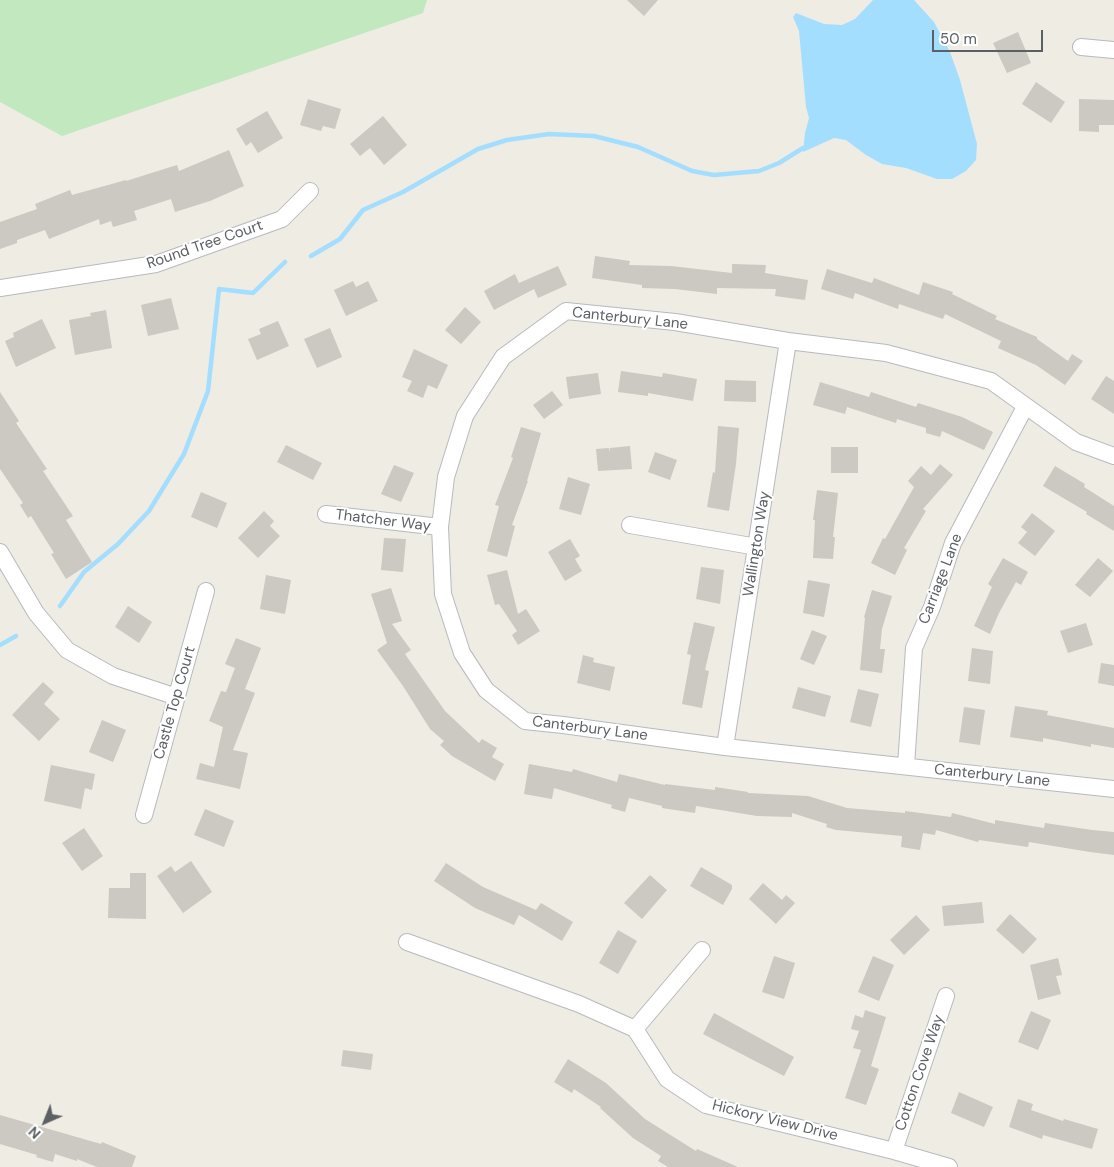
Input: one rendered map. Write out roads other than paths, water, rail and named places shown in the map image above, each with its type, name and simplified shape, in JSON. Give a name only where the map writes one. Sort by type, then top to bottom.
[{"type":"street","points":[[1081,47],[1114,50]]},
{"type":"street","name":"Round Tree Court","points":[[0,288],[156,264],[282,219],[310,192]]},
{"type":"street","name":"Canterbury Lane","points":[[1114,456],[1076,442],[991,381],[886,353],[788,341],[676,322],[566,311],[503,357],[465,416],[446,477],[440,527],[443,594],[462,653],[486,690],[525,721],[725,747],[1114,789]]},
{"type":"street","name":"Wallington Way","points":[[725,747],[788,341]]},
{"type":"street","name":"Carriage Lane","points":[[906,766],[914,648],[932,607],[952,543],[1025,407]]},
{"type":"street","name":"Thatcher Way","points":[[326,514],[440,527]]},
{"type":"street","points":[[630,525],[757,547]]},
{"type":"street","points":[[0,552],[36,613],[67,650],[113,676],[177,698]]},
{"type":"street","name":"Castle Top Court","points":[[144,815],[206,591]]},
{"type":"street","points":[[407,942],[579,1004],[635,1029],[702,950]]},
{"type":"street","name":"Cotton Cove Way","points":[[894,1150],[946,996]]},
{"type":"street","name":"Hickory View Drive","points":[[635,1029],[667,1079],[706,1105],[894,1150],[949,1167]]},
{"type":"water","points":[[873,0],[914,0],[934,22],[950,52],[960,80],[977,144],[976,160],[966,171],[952,179],[937,179],[906,168],[882,164],[846,140],[834,138],[803,152],[809,118],[806,107],[799,31],[793,17],[796,13],[824,24],[842,25],[855,19]]},
{"type":"waterway","points":[[311,256],[340,239],[363,210],[403,192],[478,149],[507,140],[549,134],[594,136],[638,147],[692,171],[714,175],[759,171],[779,163],[803,148]]},
{"type":"waterway","points":[[60,606],[84,572],[118,544],[149,511],[184,454],[208,391],[219,289],[253,293],[285,262]]},
{"type":"waterway","points":[[0,645],[16,636]]}]
